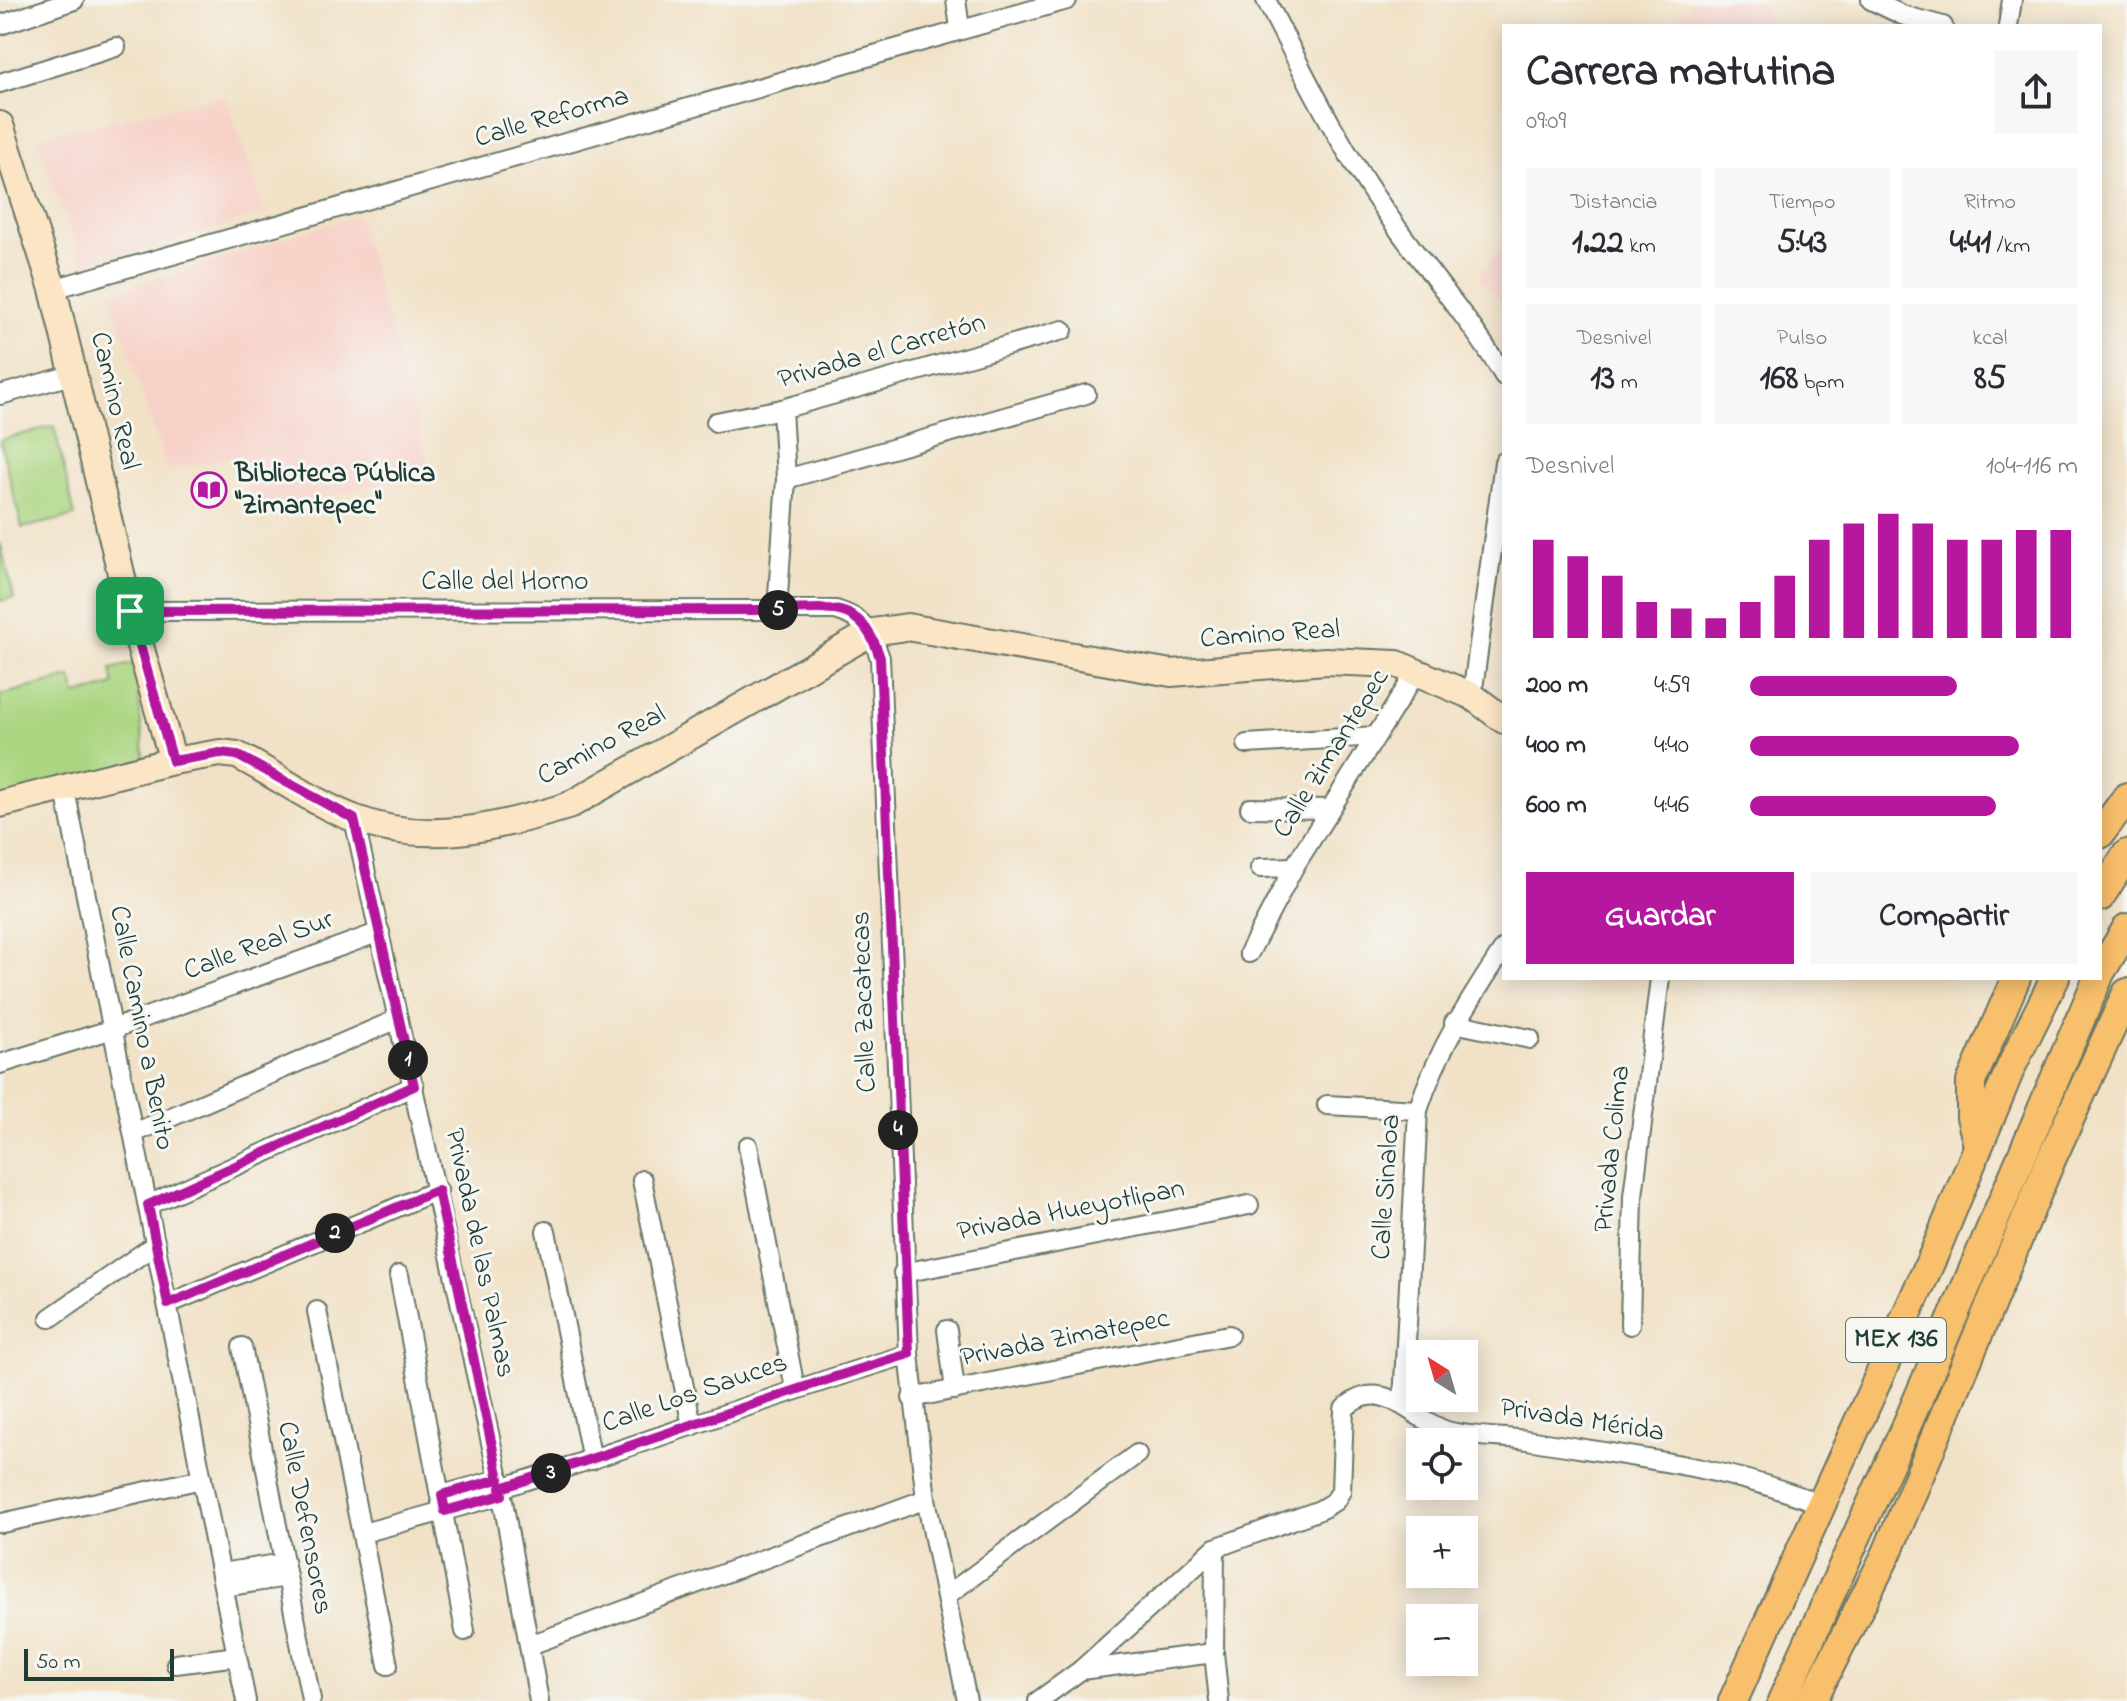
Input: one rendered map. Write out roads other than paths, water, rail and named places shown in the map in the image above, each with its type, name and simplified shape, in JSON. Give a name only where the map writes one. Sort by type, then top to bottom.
[{"type":"main road","name":"Camino Real","points":[[0,125],[10,185],[53,289],[130,611],[173,761],[220,753],[237,755],[354,819],[388,829],[464,832],[516,822],[568,806],[872,632],[907,627],[1171,673],[1326,661],[1397,664],[1472,696],[1502,718]]},
{"type":"main road","points":[[0,804],[173,761]]},
{"type":"main road","points":[[2102,809],[2127,796]]},
{"type":"main road","points":[[2102,831],[2127,796]]},
{"type":"main road","points":[[2102,894],[2127,854]]},
{"type":"main road","name":"MEX 136","points":[[2102,964],[2127,928]]},
{"type":"main road","points":[[1812,1701],[1887,1553],[2050,1162],[2123,1011],[2102,979]]},
{"type":"main road","points":[[1978,1145],[1971,1117],[1971,1082],[2015,980]]},
{"type":"main road","name":"MEX 136","points":[[1733,1701],[2054,980]]},
{"type":"main road","name":"MEX 136","points":[[1782,1701],[1925,1384],[2093,980]]},
{"type":"street","points":[[0,25],[74,0]]},
{"type":"street","points":[[956,0],[960,28]]},
{"type":"street","name":"Calle Reforma","points":[[53,289],[960,28],[1067,0]]},
{"type":"street","points":[[1266,0],[1312,90],[1389,216],[1502,373]]},
{"type":"street","points":[[1871,0],[1902,15],[1936,24]]},
{"type":"street","points":[[2008,24],[2012,0]]},
{"type":"street","points":[[0,83],[116,47]]},
{"type":"street","name":"Privada el Carretón","points":[[716,422],[782,409],[1063,330]]},
{"type":"street","points":[[0,395],[75,374]]},
{"type":"street","points":[[786,479],[1086,394]]},
{"type":"street","points":[[777,610],[786,479],[782,409]]},
{"type":"street","points":[[1472,696],[1502,477]]},
{"type":"street","name":"Calle del Horno","points":[[130,611],[836,610],[858,617],[872,632]]},
{"type":"street","name":"Calle Zacatecas","points":[[872,632],[880,658],[903,1273],[912,1398],[926,1499],[967,1701]]},
{"type":"street","name":"Calle Zimantepec","points":[[1249,953],[1294,867],[1417,671]]},
{"type":"street","points":[[1247,744],[1376,736]]},
{"type":"street","name":"Calle Camino a Benito","points":[[65,790],[246,1701]]},
{"type":"street","points":[[1250,808],[1330,809]]},
{"type":"street","name":"Privada de las Palmas","points":[[354,819],[438,1190],[500,1487],[539,1701]]},
{"type":"street","points":[[1260,868],[1294,867]]},
{"type":"street","name":"Calle Real Sur","points":[[0,1064],[113,1029],[380,932]]},
{"type":"street","name":"Calle Sinaloa","points":[[1403,1402],[1418,1110],[1433,1064],[1454,1023],[1502,951]]},
{"type":"street","name":"Privada Colima","points":[[1630,1325],[1633,1196],[1660,980]]},
{"type":"street","points":[[134,1133],[398,1019]]},
{"type":"street","points":[[1454,1023],[1530,1039]]},
{"type":"street","points":[[148,1205],[414,1086]]},
{"type":"street","points":[[1327,1105],[1418,1110]]},
{"type":"street","points":[[748,1146],[795,1388]]},
{"type":"street","points":[[642,1180],[692,1426]]},
{"type":"street","points":[[168,1304],[438,1190]]},
{"type":"street","name":"Privada Hueyotlipan","points":[[903,1273],[1249,1205]]},
{"type":"street","points":[[546,1231],[592,1460]]},
{"type":"street","points":[[50,1318],[156,1244]]},
{"type":"street","points":[[399,1275],[465,1631]]},
{"type":"street","points":[[317,1311],[388,1665]]},
{"type":"street","points":[[947,1330],[955,1390]]},
{"type":"street","name":"Privada Zimatepec","points":[[912,1398],[1229,1335]]},
{"type":"street","name":"Calle Defensores","points":[[242,1347],[311,1699]]},
{"type":"street","name":"Calle Los Sauces","points":[[363,1533],[443,1503],[592,1460],[795,1388],[909,1354]]},
{"type":"street","name":"Privada Mérida","points":[[1215,1548],[1320,1510],[1335,1501],[1341,1491],[1344,1409],[1353,1400],[1369,1396],[1403,1402],[1446,1430],[1693,1466],[1769,1483],[1820,1504]]},
{"type":"street","points":[[946,1596],[1137,1454]]},
{"type":"street","points":[[2,1523],[202,1479]]},
{"type":"street","points":[[530,1645],[926,1499]]},
{"type":"street","points":[[1215,1548],[1214,1653],[1219,1701]]},
{"type":"street","points":[[1038,1701],[1081,1670],[1215,1548]]},
{"type":"street","points":[[222,1580],[286,1570]]},
{"type":"street","points":[[1081,1670],[1214,1653]]},
{"type":"street","points":[[176,1664],[237,1656]]},
{"type":"place","name":"Biblioteca Pública \"Zimantepec\"","points":[[209,490]]}]
